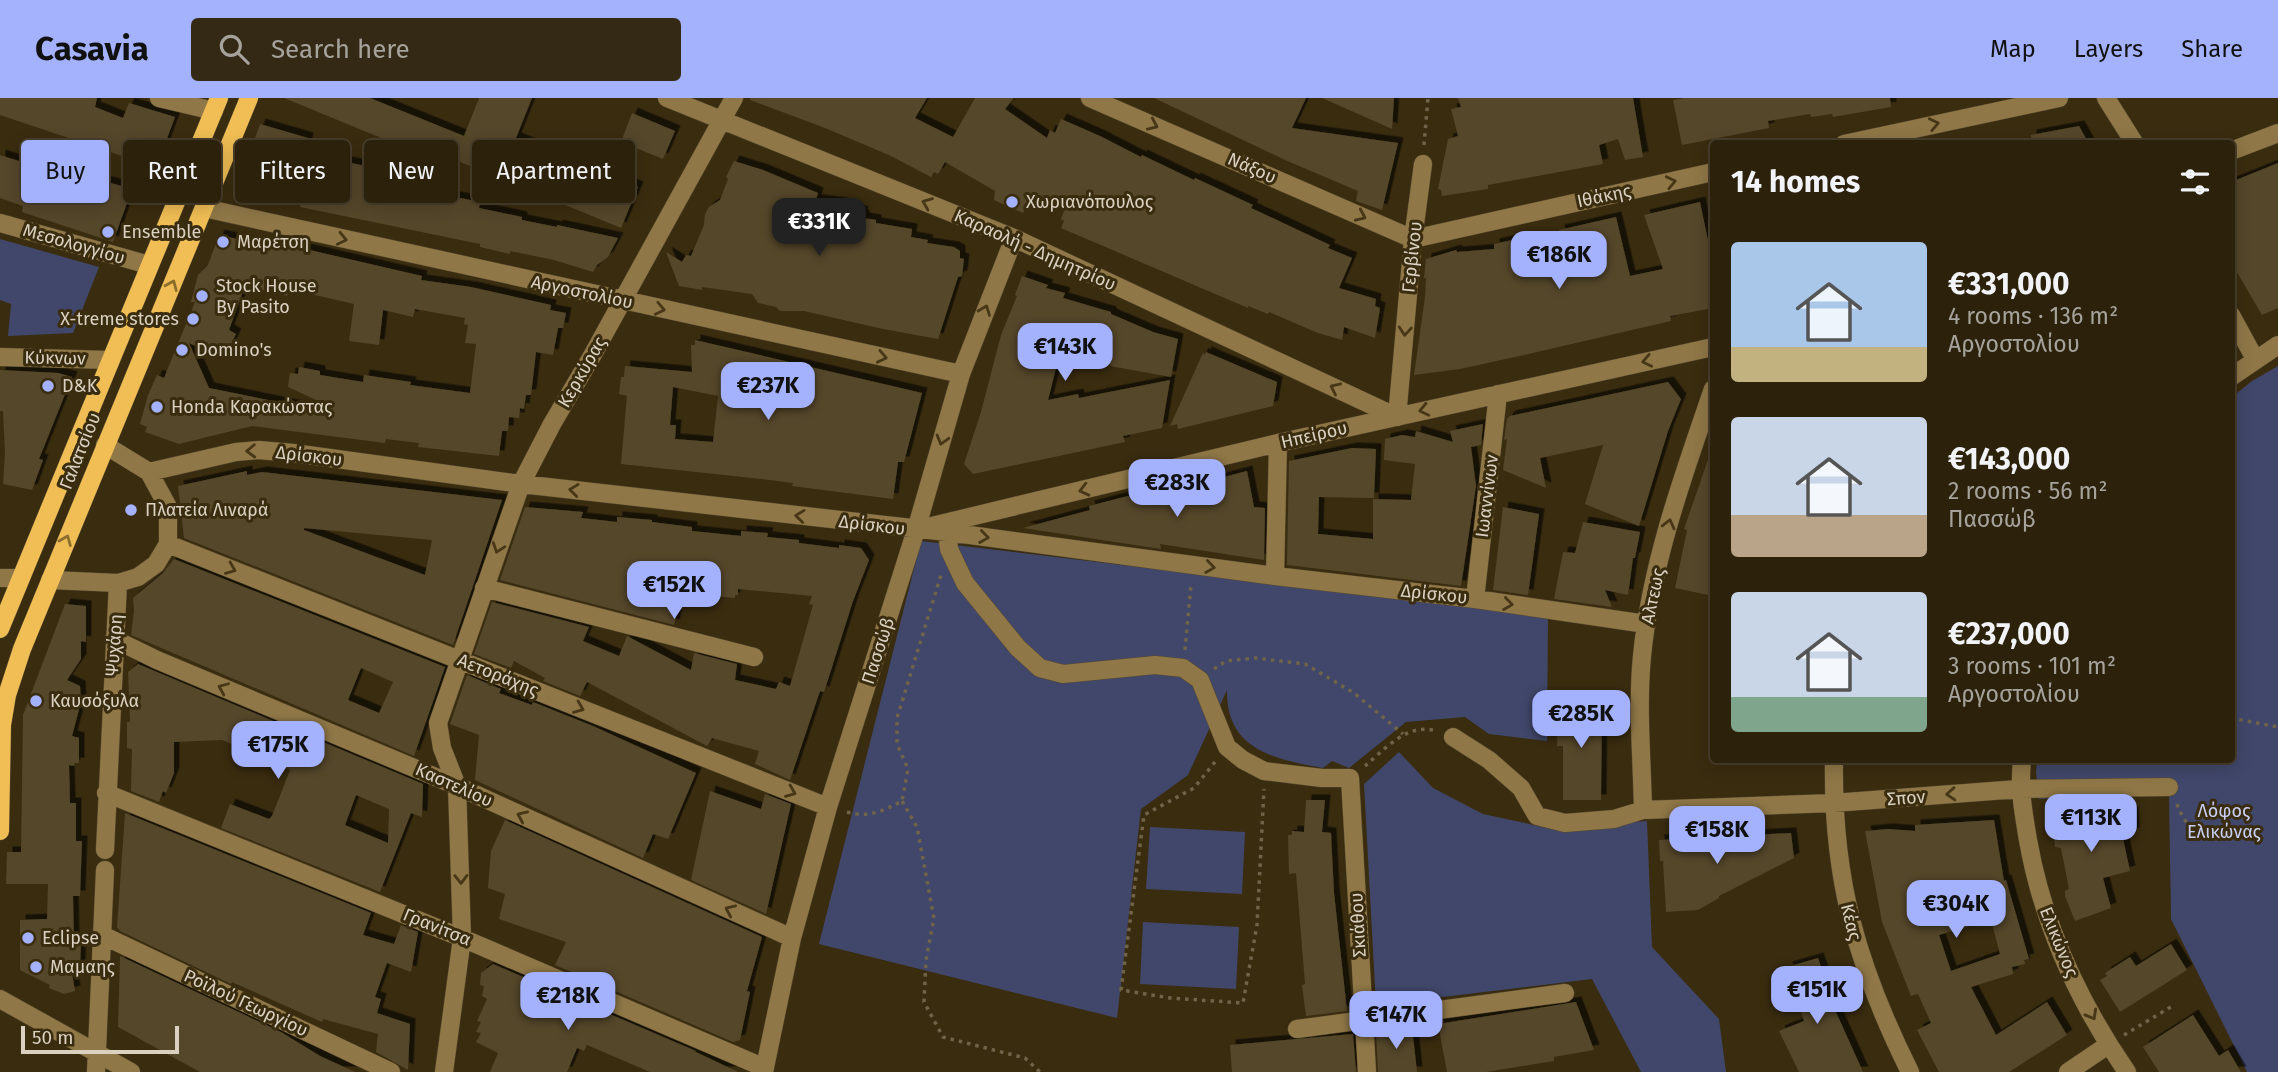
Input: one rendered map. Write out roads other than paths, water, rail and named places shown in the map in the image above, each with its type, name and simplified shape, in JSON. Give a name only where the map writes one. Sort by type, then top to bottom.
[{"type":"main road","name":"Γαλατσίου","points":[[0,831],[2,725],[7,695],[22,649],[249,98]]},
{"type":"main road","name":"Γαλατσίου","points":[[0,629],[217,104]]},
{"type":"street","points":[[159,98],[217,104]]},
{"type":"street","name":"Καραολή - Δημητρίου","points":[[667,98],[1014,238],[1396,417]]},
{"type":"street","name":"Κερκύρας","points":[[444,1072],[462,937],[457,786],[442,748],[438,723],[458,659],[521,484],[734,98]]},
{"type":"street","name":"Νάξου","points":[[1090,98],[1413,239]]},
{"type":"street","points":[[1995,98],[2013,106]]},
{"type":"street","points":[[1862,140],[2059,98]]},
{"type":"street","points":[[2106,98],[2132,140]]},
{"type":"street","points":[[2235,149],[2278,133]]},
{"type":"street","name":"Γερβίνου","points":[[1396,417],[1423,164]]},
{"type":"street","name":"Ιθάκης","points":[[1413,239],[1710,173]]},
{"type":"street","name":"Αργοστολίου","points":[[204,208],[961,374]]},
{"type":"street","name":"Μεσολογγίου","points":[[0,223],[149,265]]},
{"type":"street","name":"Πασσώβ","points":[[764,1070],[792,938],[828,807],[916,530],[961,374],[1014,238]]},
{"type":"street","points":[[2235,322],[2255,359]]},
{"type":"street","points":[[2235,374],[2278,345]]},
{"type":"street","name":"Ηπείρου","points":[[916,530],[1278,443],[1710,348]]},
{"type":"street","name":"Κύκνων","points":[[0,357],[110,360]]},
{"type":"street","name":"Ιωαννίνων","points":[[1475,599],[1498,394]]},
{"type":"street","name":"Αλτεως","points":[[1643,810],[1640,696],[1646,624],[1677,495],[1710,398]]},
{"type":"street","points":[[1275,576],[1278,443]]},
{"type":"street","points":[[50,579],[118,583],[138,578],[156,564],[168,544],[168,507],[149,472],[105,445]]},
{"type":"street","name":"Δρίσκου","points":[[149,472],[236,452],[259,450],[916,530],[948,541],[1475,599],[1646,624]]},
{"type":"street","name":"Σκιάθου","points":[[948,541],[965,583],[1018,648],[1040,668],[1063,674],[1155,665],[1183,668],[1200,680],[1227,747],[1243,760],[1264,771],[1322,778],[1350,778],[1367,1072]]},
{"type":"street","name":"Αετοράχης","points":[[168,544],[828,807]]},
{"type":"street","points":[[0,578],[20,578]]},
{"type":"street","name":"Ψυχάρη","points":[[105,850],[118,583]]},
{"type":"street","points":[[484,588],[754,657]]},
{"type":"street","name":"Καστελίου","points":[[114,639],[157,660],[457,786],[792,938]]},
{"type":"street","name":"Σπον","points":[[1454,737],[1489,760],[1521,788],[1537,816],[1565,823],[1614,820],[1643,810],[1833,803],[2019,789],[2169,788]]},
{"type":"street","name":"Κέας","points":[[1834,763],[1833,803],[1838,859],[1849,916],[1861,959],[1883,1017],[1910,1072]]},
{"type":"street","name":"Ελικώνος","points":[[2022,763],[2019,789],[2033,866],[2048,923],[2066,965],[2108,1045],[2127,1072]]},
{"type":"street","name":"Γρανίτσα","points":[[106,793],[462,937],[764,1070]]},
{"type":"street","points":[[96,1072],[105,870]]},
{"type":"street","name":"Ροϊλού Γεωργίου","points":[[102,935],[391,1072]]},
{"type":"street","points":[[1297,1029],[1565,993]]},
{"type":"street","points":[[0,999],[131,1072]]},
{"type":"street","points":[[2068,1072],[2108,1045]]},
{"type":"place","name":"Χωριανόπουλος","points":[[1012,202]]},
{"type":"place","name":"Ensemble","points":[[108,232]]},
{"type":"place","name":"Μαρέτση","points":[[223,242]]},
{"type":"place","name":"Stock House By Pasito","points":[[202,296]]},
{"type":"place","name":"X-treme stores","points":[[193,319]]},
{"type":"place","name":"Domino's","points":[[182,350]]},
{"type":"place","name":"D&K","points":[[48,386]]},
{"type":"place","name":"Honda Καρακώστας","points":[[157,407]]},
{"type":"place","name":"Πλατεία Λιναρά","points":[[131,510]]},
{"type":"place","name":"Καυσόξυλα","points":[[36,701]]},
{"type":"place","name":"Eclipse","points":[[28,938]]},
{"type":"place","name":"Μαμαης","points":[[36,967]]},
{"type":"park label","name":"Λόφος Ελικώνας","points":[[2224,821]]}]
